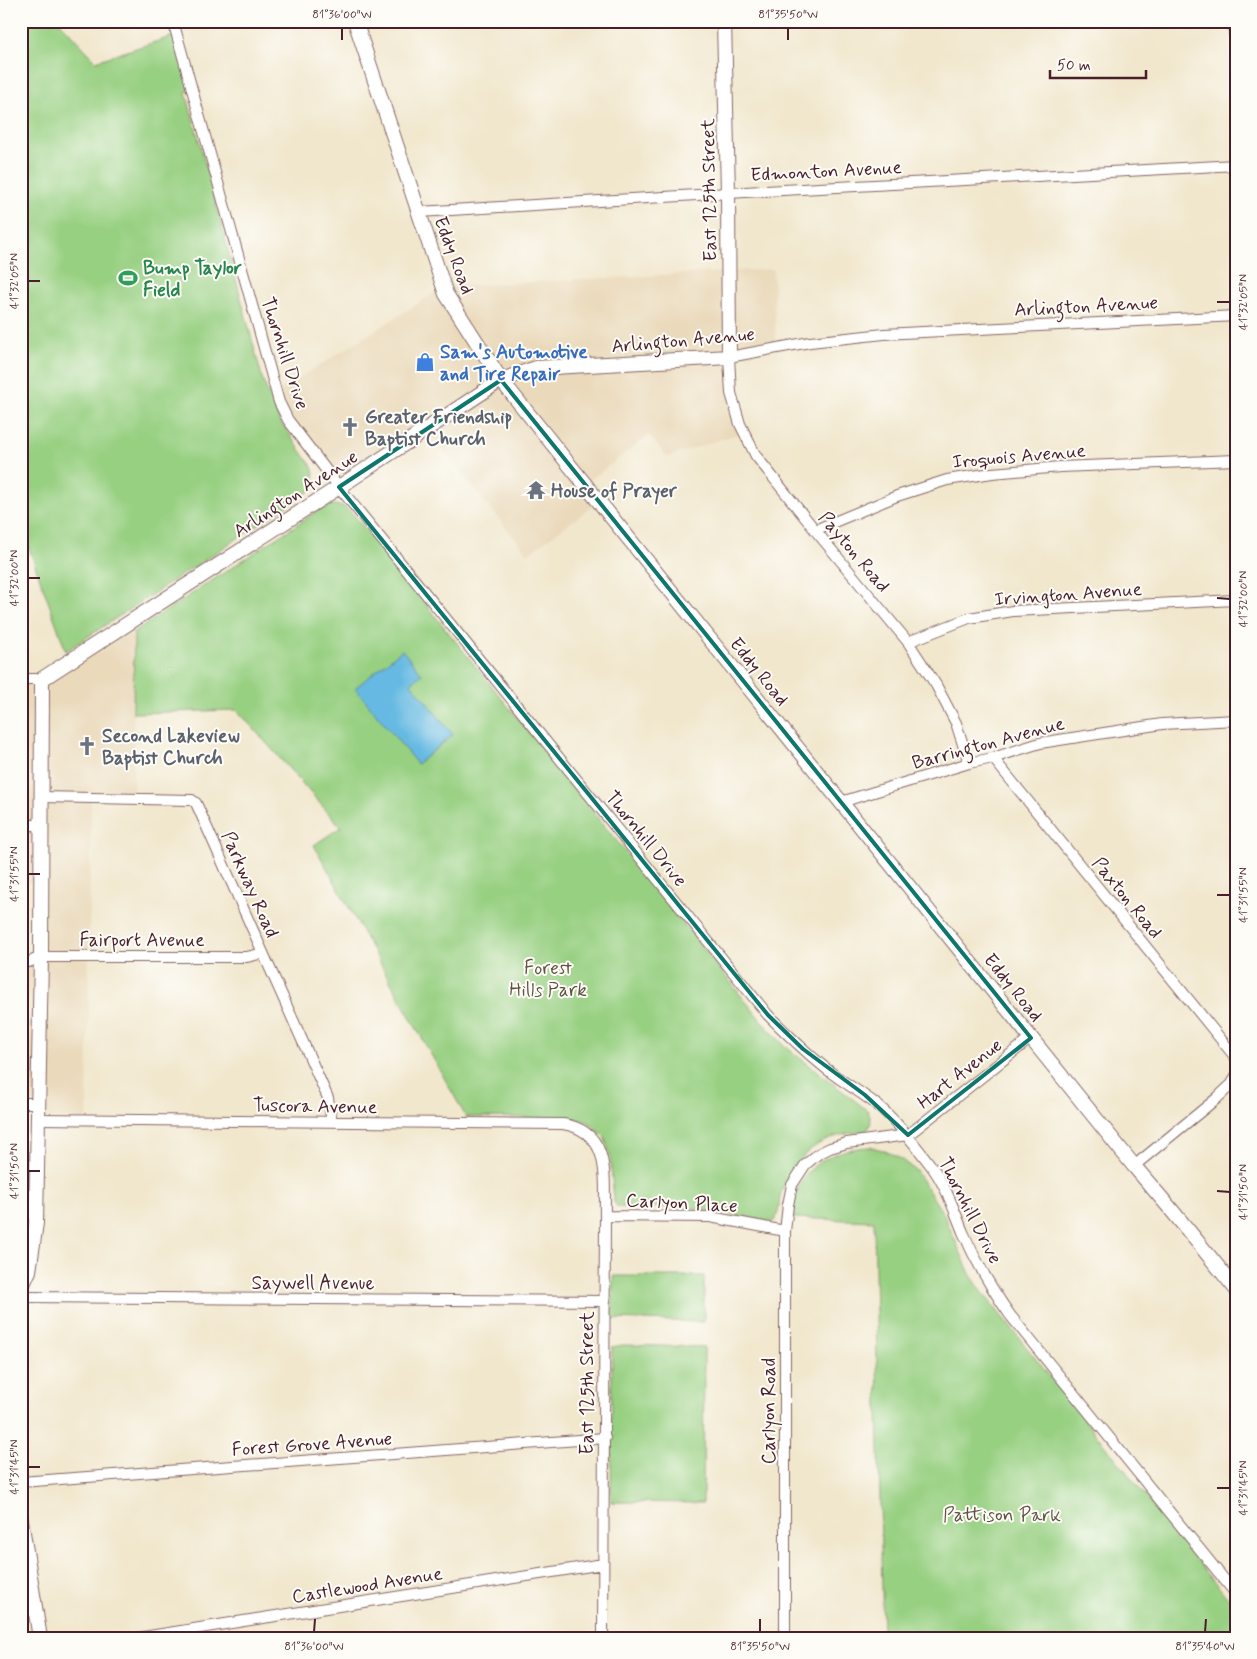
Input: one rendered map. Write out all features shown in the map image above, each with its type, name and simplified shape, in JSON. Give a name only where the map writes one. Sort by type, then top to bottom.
[{"type":"street","name":"Thornhill Drive","points":[[173,21],[279,402],[288,420],[339,487],[768,1015],[802,1049],[833,1074],[865,1095],[908,1135],[934,1169],[942,1183],[980,1269],[992,1290],[1236,1594]]},
{"type":"street","name":"Eddy Road","points":[[356,21],[446,294],[501,380],[1134,1166],[1170,1207],[1236,1289]]},
{"type":"street","name":"East 125th Street","points":[[724,21],[729,357]]},
{"type":"street","points":[[1232,21],[1236,43]]},
{"type":"street","name":"Edmonton Avenue","points":[[419,212],[1236,165]]},
{"type":"street","name":"Arlington Avenue","points":[[42,679],[501,380],[536,368],[729,357],[810,342],[884,334],[1236,316]]},
{"type":"street","name":"Payton Road","points":[[729,357],[731,394],[740,424],[756,456],[908,642],[936,685],[956,723],[969,763]]},
{"type":"street","name":"Iroquois Avenue","points":[[815,530],[897,496],[946,480],[992,473],[1060,468],[1236,460]]},
{"type":"street","name":"Irvington Avenue","points":[[908,642],[969,618],[1013,611],[1236,600]]},
{"type":"street","points":[[21,679],[42,679],[41,957],[36,1223],[29,1271],[21,1288]]},
{"type":"street","name":"Barrington Avenue","points":[[841,802],[1040,743],[1162,724],[1236,720]]},
{"type":"street","name":"Paxton Road","points":[[993,758],[1236,1058]]},
{"type":"street","name":"Parkway Road","points":[[41,797],[192,800],[196,803],[328,1098],[332,1122]]},
{"type":"street","points":[[21,825],[42,825]]},
{"type":"street","name":"Fairport Avenue","points":[[21,962],[29,962],[41,957],[247,957],[263,953]]},
{"type":"street","name":"Hart Avenue","points":[[908,1135],[1031,1038]]},
{"type":"street","points":[[1134,1166],[1216,1099],[1232,1084],[1236,1076]]},
{"type":"street","points":[[21,1103],[39,1103]]},
{"type":"street","name":"Tuscora Avenue","points":[[39,1119],[563,1124],[572,1125],[589,1133]]},
{"type":"street","name":"East 125th Street","points":[[589,1133],[599,1147],[603,1162],[605,1216],[603,1638]]},
{"type":"street","name":"Carlyon Road","points":[[785,1638],[785,1231],[792,1185],[805,1165],[818,1154],[830,1148],[847,1143],[908,1135]]},
{"type":"street","name":"Carlyon Place","points":[[605,1216],[710,1217],[785,1231]]},
{"type":"street","name":"Saywell Avenue","points":[[21,1297],[605,1301]]},
{"type":"street","name":"Forest Grove Avenue","points":[[21,1482],[605,1438]]},
{"type":"street","points":[[21,1520],[40,1638]]},
{"type":"street","name":"Castlewood Avenue","points":[[137,1638],[603,1564]]},
{"type":"highlighted area","points":[[501,380],[1031,1038],[908,1135],[865,1095],[803,1049],[768,1015],[339,487]]},
{"type":"shaded area","points":[[773,269],[776,348],[729,358],[744,432],[667,457],[649,435],[585,484],[599,501],[528,554],[426,430],[339,487],[322,465],[276,393],[444,287]]},
{"type":"shaded area","points":[[134,620],[133,799],[91,798],[87,1120],[39,1119],[39,1103],[21,1103],[21,962],[41,957],[41,883],[21,883],[21,679],[42,679]]},
{"type":"green space","name":"Bump Taylor Field","points":[[21,21],[59,21],[96,61],[177,35],[193,89],[186,92],[263,381],[279,420],[311,465],[314,478],[311,490],[66,651],[21,526]]},
{"type":"green space","name":"Forest Hills Park","points":[[335,505],[344,507],[353,514],[764,1024],[786,1047],[868,1111],[871,1122],[870,1127],[866,1131],[832,1138],[811,1149],[801,1159],[783,1187],[778,1213],[773,1222],[693,1208],[618,1207],[614,1202],[610,1156],[604,1136],[588,1122],[571,1118],[466,1117],[314,845],[341,827],[237,710],[133,713],[134,632],[322,508]]},
{"type":"green space","name":"Pattison Park","points":[[870,1147],[883,1150],[898,1157],[916,1171],[944,1215],[970,1274],[983,1293],[1204,1569],[1236,1605],[1236,1638],[883,1638],[874,1221],[793,1218],[797,1191],[802,1181],[817,1164],[837,1153]]},
{"type":"green space","points":[[613,1276],[704,1276],[704,1322],[612,1319]]},
{"type":"green space","points":[[623,1345],[704,1347],[703,1503],[611,1502],[612,1347]]},
{"type":"water","points":[[402,650],[422,674],[411,683],[453,735],[417,764],[355,688]]},
{"type":"place","name":"Bump Taylor Field","points":[[128,278]]},
{"type":"place","name":"Sam's Automotive and Tire Repair","points":[[425,362]]},
{"type":"place","name":"Greater Friendship Baptist Church","points":[[350,427]]},
{"type":"place","name":"House of Prayer","points":[[536,490]]},
{"type":"place","name":"Second Lakeview Baptist Church","points":[[87,746]]}]
